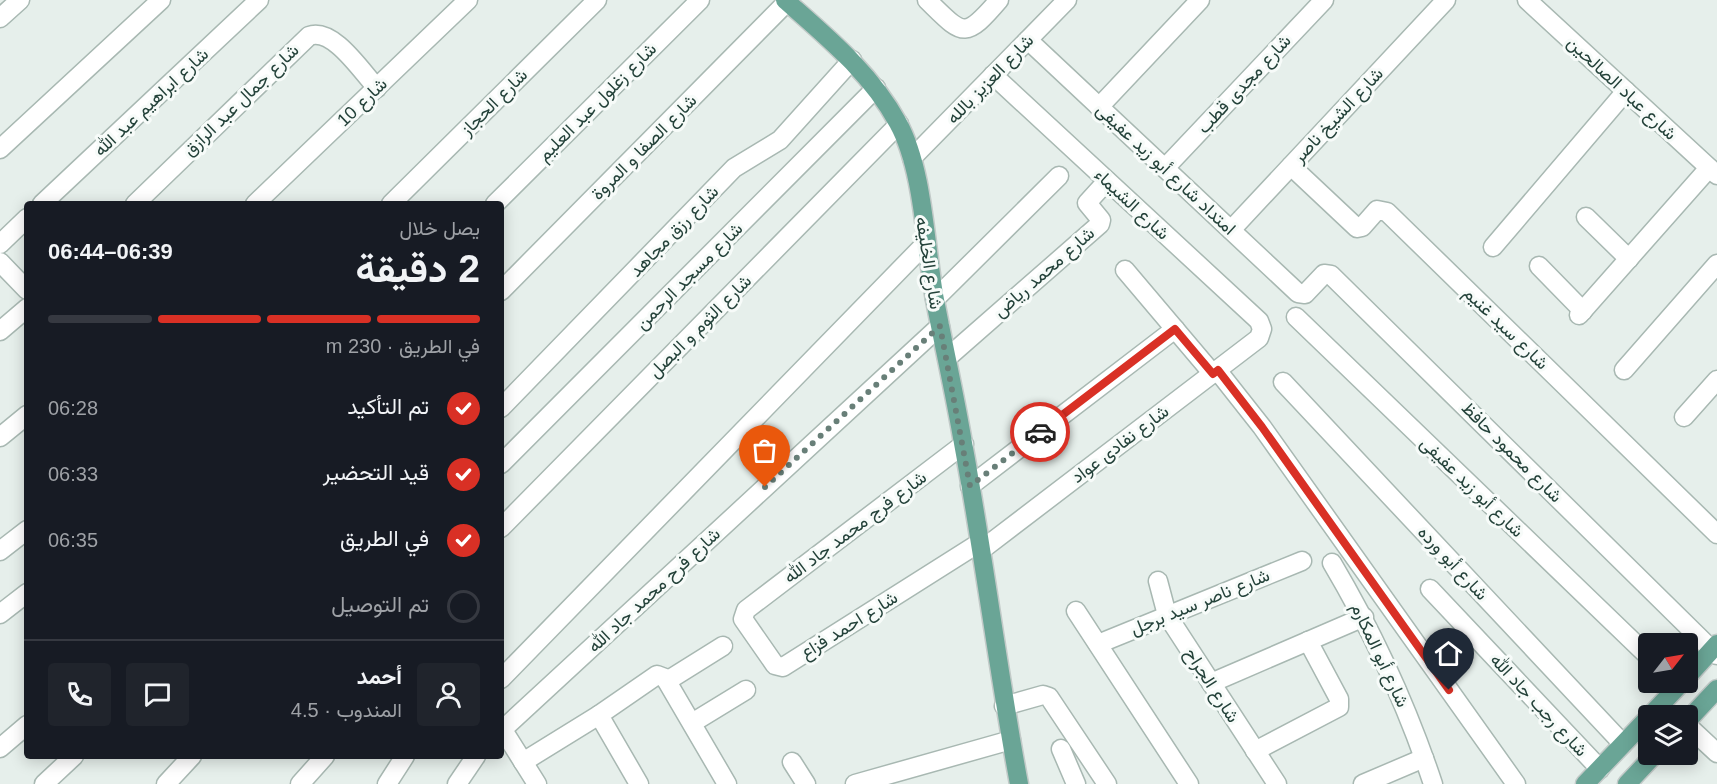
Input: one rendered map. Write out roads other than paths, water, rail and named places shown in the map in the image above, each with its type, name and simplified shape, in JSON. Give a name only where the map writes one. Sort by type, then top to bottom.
[{"type":"main road","name":"شارع الخليفه","points":[[790,2],[852,60],[876,88],[899,124],[912,158],[935,299],[964,444],[1004,706],[1019,784]]},
{"type":"main road","points":[[1698,666],[1715,650]]},
{"type":"main road","points":[[1698,709],[1717,689]]},
{"type":"main road","points":[[1660,705],[1671,693]]},
{"type":"main road","points":[[1585,784],[1638,728]]},
{"type":"main road","points":[[1627,784],[1645,765]]},
{"type":"street","points":[[0,18],[20,0]]},
{"type":"street","points":[[0,149],[161,0]]},
{"type":"street","name":"شارع ابراهيم عبد الله","points":[[45,201],[259,0]]},
{"type":"street","name":"شارع 10","points":[[258,201],[468,0]]},
{"type":"street","name":"شارع الحجاز","points":[[394,201],[597,0]]},
{"type":"street","name":"شارع زغلول عبد العليم","points":[[498,201],[700,0]]},
{"type":"street","points":[[927,0],[956,28],[963,30],[978,24],[999,0]]},
{"type":"street","name":"شارع العزيز بالله","points":[[912,158],[1067,0]]},
{"type":"street","points":[[1099,106],[1200,0]]},
{"type":"street","name":"شارع مجدى قطب","points":[[1165,168],[1324,0]]},
{"type":"street","name":"شارع الشيخ ناصر","points":[[1231,230],[1446,0]]},
{"type":"street","name":"شارع عباد الصالحين","points":[[1527,0],[1714,171]]},
{"type":"street","name":"شارع الصفا و المروة","points":[[504,288],[790,2]]},
{"type":"street","name":"شارع جمال عبد الرازق","points":[[138,201],[309,36],[320,33],[332,38],[377,88]]},
{"type":"street","name":"امتداد شارع أبو زيد عفيفى","points":[[1028,40],[1298,293],[1305,294]]},
{"type":"street","name":"شارع رزق مجاهد","points":[[504,405],[734,168],[780,140],[852,60]]},
{"type":"street","name":"شارع الشيماء","points":[[993,75],[1258,321],[1262,329],[1259,338]]},
{"type":"street","name":"شارع مسجد الرحمن","points":[[504,461],[876,88]]},
{"type":"street","points":[[1493,247],[1626,92]]},
{"type":"street","name":"شارع الثوم و البصل","points":[[504,525],[899,124]]},
{"type":"street","name":"شارع سيد غنيم","points":[[1291,166],[1357,228],[1362,227],[1377,210],[1388,212],[1717,534]]},
{"type":"street","points":[[1539,266],[1581,313],[1629,259],[1714,171]]},
{"type":"street","points":[[935,299],[1059,176]]},
{"type":"street","name":"شارع محمد رياض","points":[[947,358],[1100,224],[1101,220],[1087,203],[1107,181]]},
{"type":"street","points":[[1586,217],[1629,259]]},
{"type":"street","points":[[0,244],[24,221]]},
{"type":"street","points":[[504,676],[926,243]]},
{"type":"street","points":[[0,261],[24,287]]},
{"type":"street","points":[[1624,370],[1717,264]]},
{"type":"street","points":[[1125,270],[1262,427],[1516,784]]},
{"type":"street","name":"شارع محمود حافظ","points":[[1305,294],[1321,275],[1331,275],[1715,650]]},
{"type":"street","points":[[0,331],[24,311]]},
{"type":"street","name":"شارع أبو زيد عفيفى","points":[[1296,317],[1638,646]]},
{"type":"street","name":"شارع فرح محمد جاد الله","points":[[504,728],[940,326]]},
{"type":"street","points":[[970,486],[1175,329]]},
{"type":"street","name":"شارع نفادى عواد","points":[[979,547],[1259,338]]},
{"type":"street","points":[[1684,417],[1717,380]]},
{"type":"street","name":"شارع أبو ورده","points":[[1283,382],[1623,744]]},
{"type":"street","points":[[0,437],[24,417]]},
{"type":"street","name":"شارع فرج محمد جاد الله","points":[[746,610],[964,444]]},
{"type":"street","points":[[0,551],[24,532]]},
{"type":"street","name":"شارع احمد فزاع","points":[[746,610],[744,623],[775,665],[783,668],[979,547]]},
{"type":"street","name":"شارع ناصر سيد برجل","points":[[1098,644],[1302,561]]},
{"type":"street","name":"شارع أبو المكارم","points":[[1332,563],[1364,617],[1397,686],[1433,784]]},
{"type":"street","name":"شارع الجراح","points":[[1158,581],[1167,615],[1277,784]]},
{"type":"street","name":"شارع رجب جاد الله","points":[[1430,589],[1600,769]]},
{"type":"street","points":[[0,614],[24,595]]},
{"type":"street","points":[[1076,611],[1189,784]]},
{"type":"street","points":[[1211,683],[1364,617]]},
{"type":"street","points":[[1256,751],[1339,707],[1339,699],[1308,641]]},
{"type":"street","points":[[667,681],[723,646]]},
{"type":"street","points":[[523,762],[599,715],[655,675],[663,676],[667,681],[727,784]]},
{"type":"street","points":[[692,723],[746,690]]},
{"type":"street","points":[[1004,706],[1043,695],[1049,697],[1107,784]]},
{"type":"street","points":[[599,715],[639,784]]},
{"type":"street","points":[[0,748],[24,728]]},
{"type":"street","points":[[504,733],[537,784]]},
{"type":"street","points":[[1698,735],[1717,753]]},
{"type":"street","points":[[855,784],[1011,740]]},
{"type":"street","points":[[1061,749],[1076,784]]},
{"type":"street","points":[[1363,784],[1424,758]]},
{"type":"street","points":[[44,784],[71,759]]},
{"type":"street","points":[[166,784],[189,759]]},
{"type":"street","points":[[300,784],[323,759]]},
{"type":"street","points":[[387,784],[403,759]]},
{"type":"street","points":[[457,784],[474,759]]},
{"type":"street","points":[[792,762],[806,784]]}]
